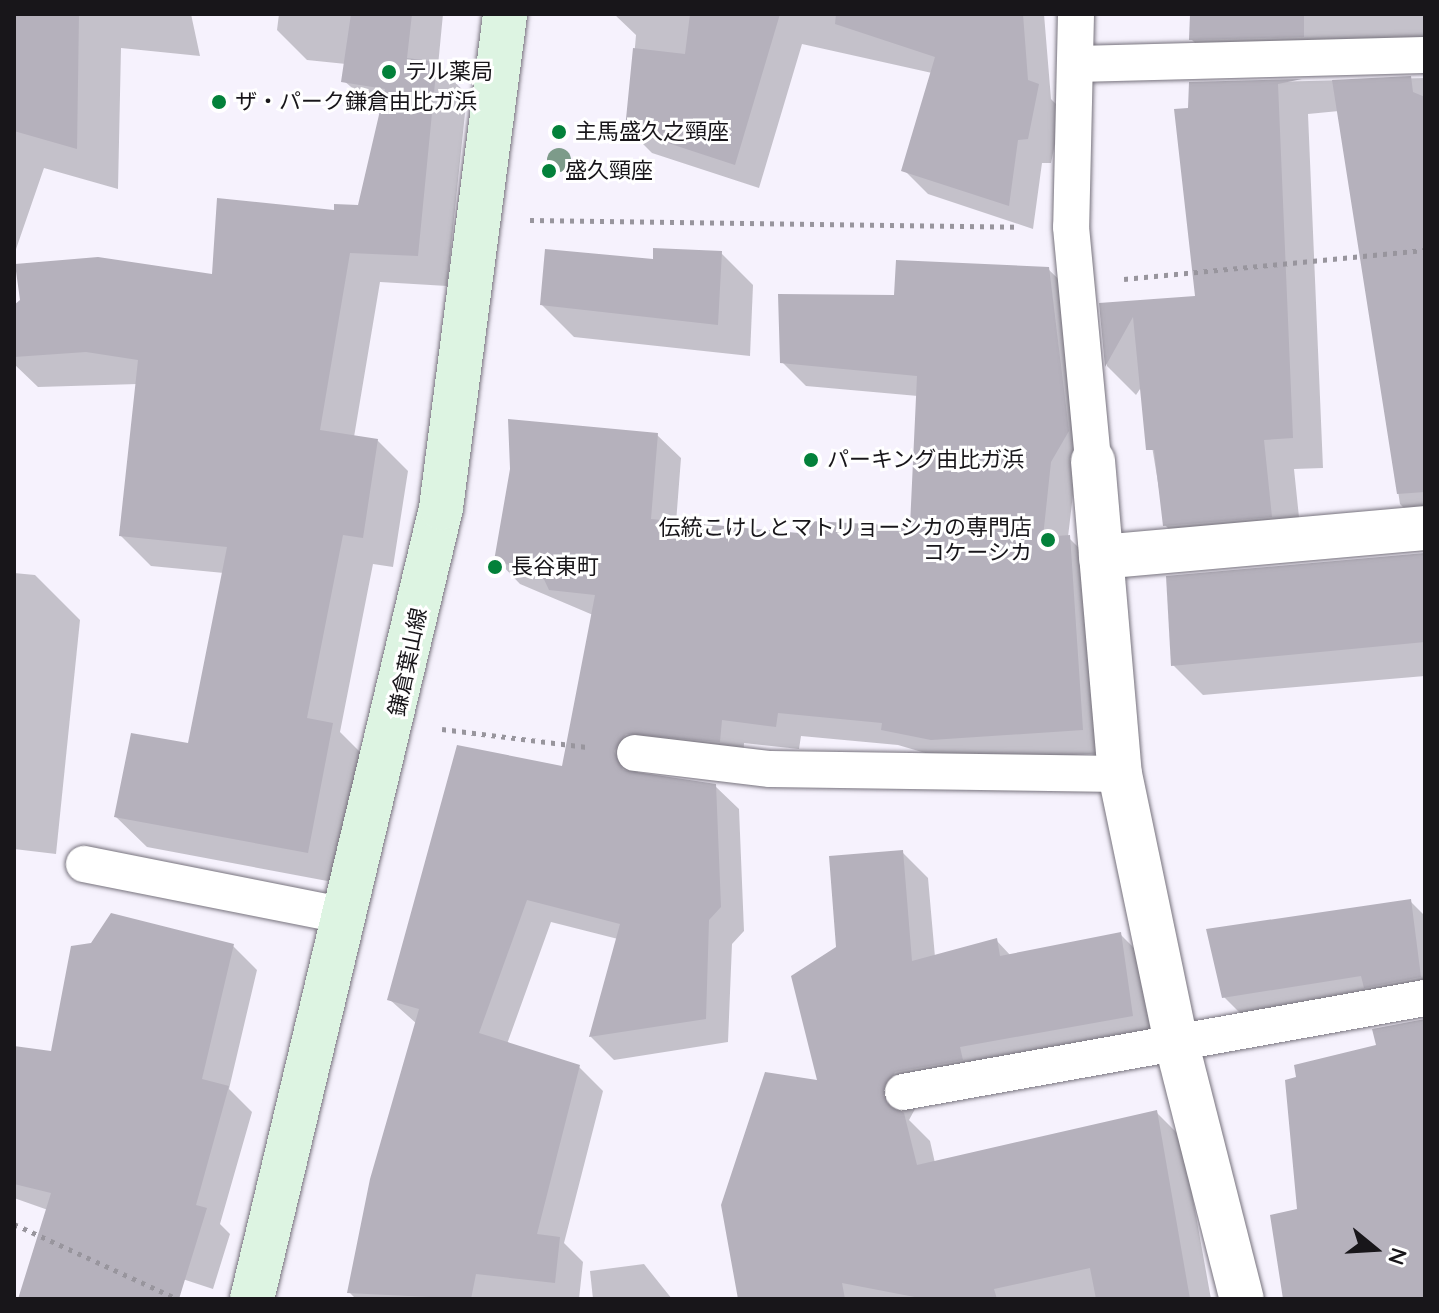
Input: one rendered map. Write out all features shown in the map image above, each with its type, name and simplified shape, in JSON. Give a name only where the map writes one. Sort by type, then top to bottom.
[{"type":"main road","name":"鎌倉葉山線","points":[[252,1299],[395,723],[441,508],[481,220],[505,14]]},
{"type":"street","points":[[1093,461],[1120,774],[1176,1041],[1242,1299]]},
{"type":"street","points":[[1101,557],[1425,528]]},
{"type":"lane","points":[[1076,14],[1071,227],[1093,461]]},
{"type":"lane","points":[[1076,64],[1425,55]]},
{"type":"lane","points":[[635,753],[770,769],[1120,774]]},
{"type":"lane","points":[[84,864],[347,916]]},
{"type":"lane","points":[[903,1092],[1425,998]]},
{"type":"path","points":[[481,220],[1071,227]]},
{"type":"path","points":[[1076,283],[1425,250]]},
{"type":"path","points":[[395,723],[635,753]]},
{"type":"path","points":[[14,1224],[178,1299]]},
{"type":"building","points":[[14,14],[79,14],[77,149],[14,131]]},
{"type":"building","points":[[351,14],[412,14],[407,58],[437,62],[418,256],[350,253],[320,430],[378,439],[363,538],[343,535],[307,718],[333,723],[308,853],[114,817],[131,733],[188,743],[227,547],[119,536],[138,360],[86,352],[14,357],[14,305],[20,300],[15,264],[98,257],[212,274],[217,198],[334,210],[334,204],[358,205],[385,89],[341,82]]},
{"type":"building","points":[[690,14],[780,14],[735,165],[625,129],[633,48],[685,54]]},
{"type":"building","points":[[836,14],[1023,14],[1028,80],[1039,84],[1028,139],[1018,140],[1009,206],[901,171],[935,57],[835,24]]},
{"type":"building","points":[[1190,14],[1304,14],[1304,37],[1189,40]]},
{"type":"building","points":[[1411,76],[1413,92],[1425,97],[1425,492],[1397,494],[1332,80]]},
{"type":"building","points":[[1302,79],[1278,84],[1293,438],[1264,440],[1272,517],[1163,526],[1154,450],[1146,450],[1133,317],[1105,367],[1099,303],[1195,296],[1174,109],[1188,108],[1189,82]]},
{"type":"building","points":[[653,248],[722,251],[718,325],[540,305],[545,249],[653,259]]},
{"type":"building","points":[[896,260],[1049,267],[1069,431],[1051,462],[1043,537],[1070,535],[1083,730],[931,740],[881,730],[882,723],[778,713],[776,727],[722,720],[720,742],[626,734],[614,751],[623,770],[716,784],[721,907],[709,920],[706,1019],[589,1037],[620,924],[527,900],[479,1033],[580,1065],[537,1234],[560,1237],[555,1283],[476,1274],[471,1299],[347,1293],[370,1179],[419,1009],[387,1000],[457,745],[562,766],[595,595],[549,590],[541,573],[494,561],[510,469],[508,419],[658,433],[651,519],[809,534],[810,521],[910,526],[917,376],[780,363],[778,294],[894,295]]},
{"type":"building","points":[[1425,553],[1425,642],[1171,666],[1166,576]]},
{"type":"building","points":[[903,850],[912,961],[997,938],[1000,956],[1121,932],[1133,1016],[960,1047],[963,1060],[895,1072],[883,1096],[904,1113],[917,1165],[1157,1110],[1190,1299],[1096,1299],[1090,1268],[994,1289],[997,1299],[925,1299],[842,1283],[845,1299],[738,1299],[721,1205],[765,1072],[817,1080],[791,976],[836,947],[829,856]]},
{"type":"building","points":[[1411,899],[1421,977],[1364,988],[1361,976],[1222,998],[1206,929]]},
{"type":"building","points":[[111,913],[234,944],[202,1079],[229,1086],[196,1205],[207,1208],[179,1299],[18,1299],[51,1193],[14,1184],[14,1046],[51,1051],[71,946],[91,943]]},
{"type":"building","points":[[1425,1019],[1425,1299],[1283,1299],[1270,1215],[1297,1209],[1285,1080],[1296,1077],[1294,1065],[1376,1045],[1372,1029]]},
{"type":"place","name":"テル薬局","points":[[389,72]]},
{"type":"place","name":"ザ・パーク鎌倉由比ガ浜","points":[[219,102]]},
{"type":"place","name":"主馬盛久之頸座","points":[[559,132]]},
{"type":"place","name":"盛久頸座","points":[[549,171]]},
{"type":"place","name":"パーキング由比ガ浜","points":[[811,460]]},
{"type":"place","name":"伝統こけしとマトリョーシカの専門店 コケーシカ","points":[[1048,540]]},
{"type":"place","name":"長谷東町","points":[[495,567]]}]
